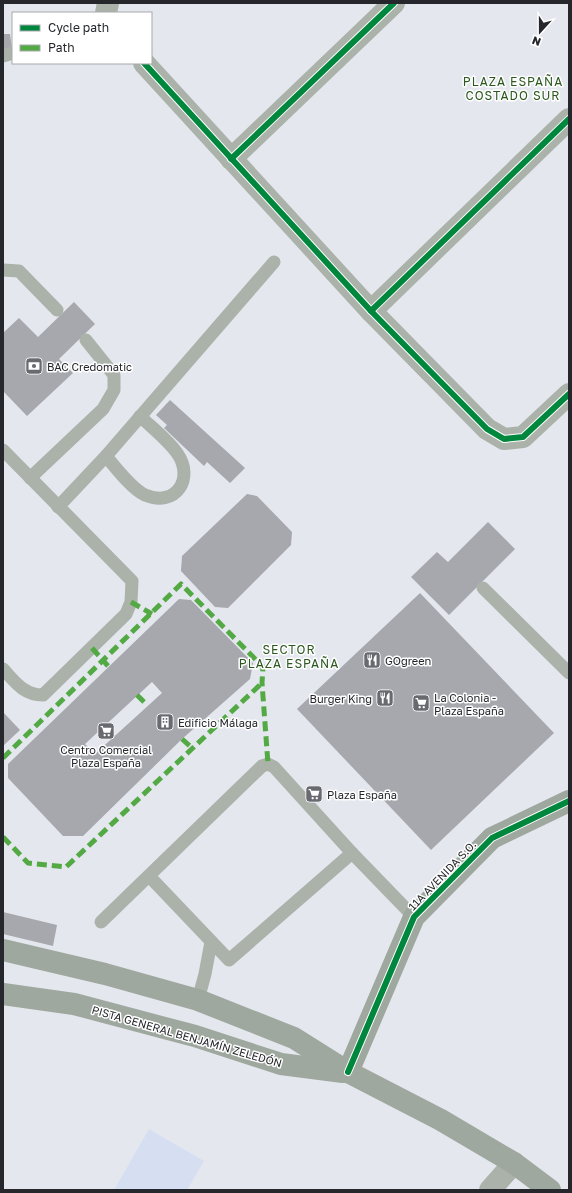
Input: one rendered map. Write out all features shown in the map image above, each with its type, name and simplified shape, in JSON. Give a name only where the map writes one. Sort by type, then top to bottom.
[{"type":"main road","name":"11A AVENIDA S.O.","points":[[348,1072],[414,917],[492,838],[569,801]]},
{"type":"main road","name":"PISTA GENERAL BENJAMÍN ZELEDÓN","points":[[3,950],[105,974],[198,1000],[294,1038],[348,1072],[441,1120],[514,1163],[550,1190]]},
{"type":"main road","name":"PISTA GENERAL BENJAMÍN ZELEDÓN","points":[[3,994],[74,1004],[195,1036],[281,1064],[348,1072]]},
{"type":"street","points":[[231,159],[394,3]]},
{"type":"street","points":[[145,64],[371,311],[487,428],[504,439],[523,437],[569,394]]},
{"type":"street","points":[[371,311],[569,119]]},
{"type":"street","points":[[490,1190],[514,1163]]},
{"type":"lane","points":[[58,507],[106,456],[274,262]]},
{"type":"lane","points":[[3,270],[19,271],[57,310]]},
{"type":"lane","points":[[30,478],[103,409],[114,390],[114,375],[86,340]]},
{"type":"lane","points":[[106,456],[130,483],[144,495],[158,498],[171,496],[181,488],[184,477],[177,453],[140,416]]},
{"type":"lane","points":[[3,450],[132,580],[131,602],[126,614],[43,695],[33,695],[21,688],[3,669]]},
{"type":"lane","points":[[483,588],[569,673]]},
{"type":"lane","points":[[101,922],[262,766],[268,764],[274,767],[352,853],[414,917]]},
{"type":"lane","points":[[149,876],[229,960],[352,853]]},
{"type":"lane","points":[[198,1000],[211,942]]},
{"type":"shaded area","points":[[149,1129],[204,1161],[187,1190],[114,1190]]},
{"type":"building","points":[[3,34],[10,34],[12,49],[3,50]]},
{"type":"building","name":"BAC Credomatic","points":[[74,302],[95,324],[59,359],[73,373],[27,416],[3,391],[3,333],[19,318],[38,337]]},
{"type":"building","points":[[170,400],[245,468],[230,483],[207,462],[204,466],[164,428],[167,425],[156,415]]},
{"type":"building","points":[[247,494],[257,496],[292,532],[291,545],[228,608],[215,607],[181,571],[182,556]]},
{"type":"building","points":[[488,522],[515,549],[449,615],[411,577],[437,552],[448,562]]},
{"type":"building","points":[[420,593],[554,733],[431,850],[297,709]]},
{"type":"building","name":"Edificio Málaga","points":[[179,599],[191,600],[253,663],[250,679],[182,739],[83,836],[63,836],[8,778],[8,764]],"holes":[[[152,682],[162,693],[95,754],[85,744]]]},
{"type":"building","points":[[3,712],[20,730],[3,746]]},
{"type":"building","points":[[3,912],[57,925],[53,946],[3,934]]},
{"type":"marked path","points":[[3,758],[181,584],[263,667],[262,683],[268,764]]},
{"type":"marked path","points":[[131,602],[152,614]]},
{"type":"marked path","points":[[92,648],[108,666]]},
{"type":"marked path","points":[[3,837],[28,863],[66,867],[262,683]]},
{"type":"marked path","points":[[137,695],[147,705]]},
{"type":"marked path","points":[[182,739],[192,748]]},
{"type":"cycle path","points":[[231,159],[394,3]]},
{"type":"cycle path","points":[[145,64],[371,311],[487,429],[504,439],[523,437],[569,394]]},
{"type":"cycle path","points":[[371,311],[569,119]]},
{"type":"cycle path","points":[[348,1072],[414,917],[492,838],[569,801]]},
{"type":"place","name":"BAC Credomatic","points":[[34,366]]},
{"type":"place","name":"GOgreen","points":[[372,660]]},
{"type":"place","name":"Burger King","points":[[385,698]]},
{"type":"place","name":"La Colonia - Plaza España","points":[[421,703]]},
{"type":"place","name":"Edificio Málaga","points":[[165,722]]},
{"type":"place","name":"Centro Comercial Plaza España","points":[[106,731]]},
{"type":"place","name":"Plaza España","points":[[314,794]]},
{"type":"district","name":"PLAZA ESPAÑA COSTADO SUR","points":[[513,88]]},
{"type":"district","name":"SECTOR PLAZA ESPAÑA","points":[[289,656]]}]
